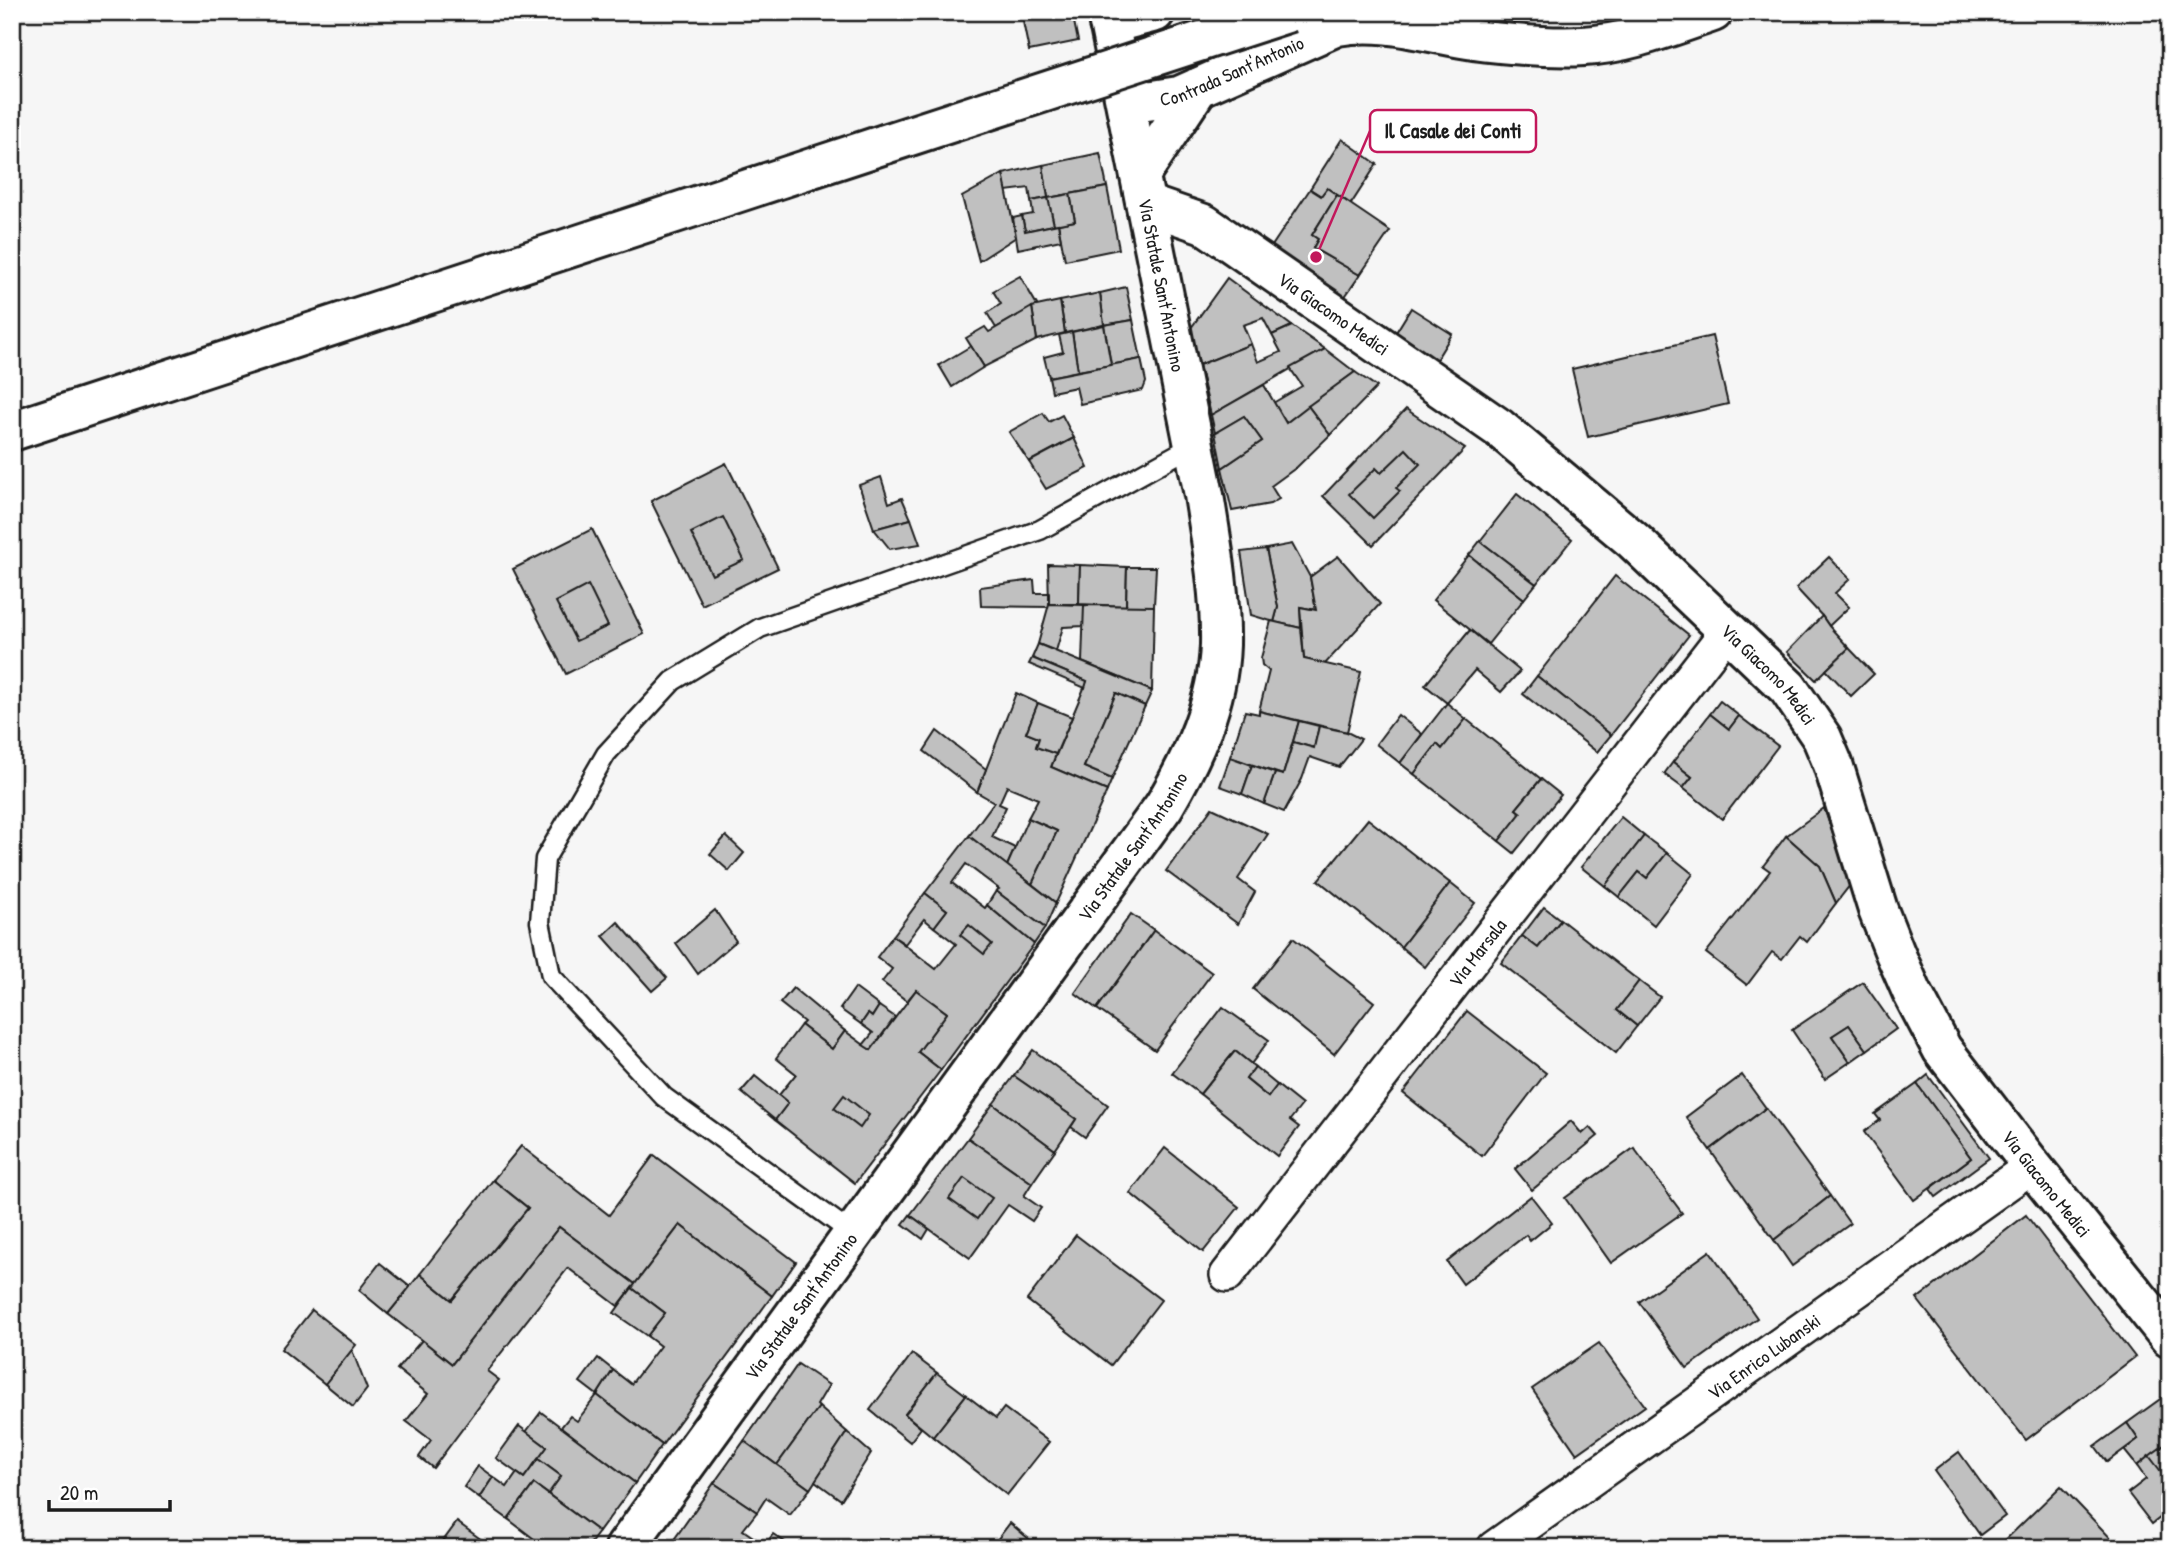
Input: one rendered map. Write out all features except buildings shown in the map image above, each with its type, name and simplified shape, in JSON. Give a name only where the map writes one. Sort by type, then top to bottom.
[{"type":"main road","points":[[1108,18],[1155,12]]},
{"type":"main road","points":[[12,430],[1290,12]]},
{"type":"main road","name":"Contrada Sant'Antonio","points":[[1122,87],[1147,101],[1179,96],[1337,26],[1380,18],[1490,42],[1584,46],[1640,36],[1713,12]]},
{"type":"main road","name":"Via Statale Sant'Antonino","points":[[625,1548],[1164,806],[1196,748],[1207,712],[1220,647],[1214,564],[1194,445],[1108,18]]},
{"type":"main road","points":[[1143,189],[1198,88]]},
{"type":"main road","name":"Via Giacomo Medici","points":[[1143,189],[1204,224],[1499,428],[1634,541],[1788,688],[1822,737],[1833,764],[1878,910],[1912,992],[1942,1049],[2170,1338]]},
{"type":"street","name":"Via Marsala","points":[[1227,1275],[1727,631]]},
{"type":"street","name":"Via Enrico Lubanski","points":[[1494,1548],[2032,1166]]},
{"type":"lane","points":[[853,1234],[664,1097],[551,976],[540,922],[545,859],[606,754],[673,681],[760,628],[1040,530],[1194,445]]},
{"type":"place","name":"Il Casale dei Conti","points":[[1316,257]]}]
